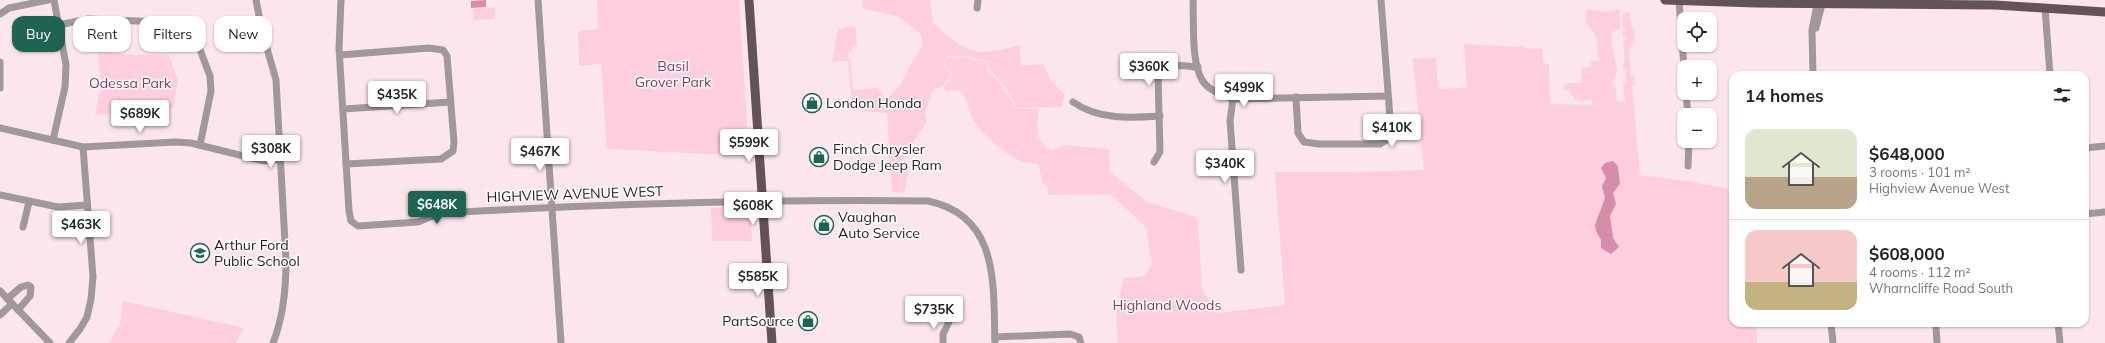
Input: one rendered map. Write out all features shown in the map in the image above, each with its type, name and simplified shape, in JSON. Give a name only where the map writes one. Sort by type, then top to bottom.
[{"type":"main road","points":[[748,0],[772,343]]},
{"type":"main road","points":[[1665,0],[1995,3],[2105,12]]},
{"type":"street","points":[[0,14],[9,8],[48,0]]},
{"type":"street","points":[[54,0],[57,16]]},
{"type":"street","points":[[256,0],[262,31],[276,80],[280,159],[286,281],[277,334],[273,343]]},
{"type":"street","name":"HIGHVIEW AVENUE WEST","points":[[341,0],[339,48],[349,210],[351,221],[358,226],[418,222],[440,213],[552,207],[762,201],[928,201],[944,204],[957,211],[975,227],[986,248],[991,272],[995,340]]},
{"type":"street","points":[[538,0],[561,343]]},
{"type":"street","points":[[977,8],[978,0]]},
{"type":"street","points":[[1193,0],[1198,67],[1202,80],[1210,88],[1233,100],[1296,97],[1388,96]]},
{"type":"street","points":[[1296,97],[1298,133],[1304,142],[1366,145],[1380,144],[1388,139],[1391,131],[1381,0]]},
{"type":"street","points":[[1679,1],[1683,60]]},
{"type":"street","points":[[1813,71],[1812,30],[1820,2]]},
{"type":"street","points":[[2045,8],[2050,71]]},
{"type":"street","points":[[65,24],[88,20],[186,23],[191,26],[210,76],[211,91],[200,145]]},
{"type":"street","points":[[340,55],[438,48],[443,50],[447,56],[454,142],[453,150],[448,155],[441,158],[346,164]]},
{"type":"street","points":[[53,140],[65,83],[66,65],[64,52]]},
{"type":"street","points":[[0,62],[0,88]]},
{"type":"street","points":[[1154,162],[1160,152],[1158,74],[1163,68],[1170,66],[1198,67]]},
{"type":"street","points":[[1233,100],[1230,121],[1241,270]]},
{"type":"street","points":[[343,109],[450,102]]},
{"type":"street","points":[[1073,102],[1085,110],[1105,115],[1136,118],[1160,116]]},
{"type":"street","points":[[0,128],[83,148],[175,142],[200,145],[264,161],[280,159]]},
{"type":"street","points":[[2089,148],[2105,146]]},
{"type":"street","points":[[69,343],[80,329],[87,316],[91,299],[93,277],[83,148]]},
{"type":"street","points":[[1688,166],[1689,148]]},
{"type":"street","points":[[0,195],[58,207],[87,205]]},
{"type":"street","points":[[23,227],[29,202]]},
{"type":"street","points":[[2089,214],[2105,212]]},
{"type":"street","points":[[0,315],[21,287],[28,285],[31,287],[30,296],[18,310]]},
{"type":"street","points":[[0,292],[50,343]]},
{"type":"street","points":[[943,343],[943,334],[949,322]]},
{"type":"street","points":[[1831,327],[1833,343]]},
{"type":"street","points":[[1936,327],[1937,343]]},
{"type":"street","points":[[2058,327],[2060,343]]},
{"type":"street","points":[[995,340],[1070,334],[1079,337],[1081,343]]},
{"type":"green space","name":"Basil Grover Park","points":[[597,0],[739,0],[749,156],[607,149],[601,64],[579,66],[578,31],[598,29]]},
{"type":"green space","points":[[863,0],[930,0],[933,23],[963,47],[981,52],[1004,49],[1019,45],[1021,66],[1043,64],[1051,81],[1065,94],[1062,107],[1018,108],[1001,82],[988,68],[989,61],[966,57],[946,56],[944,68],[951,74],[942,87],[935,89],[931,94],[925,113],[927,121],[902,161],[909,168],[904,193],[892,192],[887,113],[853,110],[848,61],[832,62],[834,52],[842,59],[850,58],[853,90],[878,88],[886,100],[901,84],[912,62],[922,47],[921,34],[899,17],[862,8]]},
{"type":"green space","points":[[495,7],[495,19],[474,20],[473,9]]},
{"type":"green space","name":"Highland Woods","points":[[1587,9],[1605,12],[1620,9],[1620,28],[1613,32],[1611,38],[1617,70],[1612,82],[1616,90],[1617,100],[1622,102],[1625,100],[1623,83],[1625,83],[1626,71],[1623,68],[1625,55],[1623,43],[1626,38],[1623,37],[1623,32],[1626,30],[1623,29],[1623,13],[1630,12],[1630,20],[1635,41],[1629,47],[1629,50],[1631,75],[1634,77],[1635,85],[1632,86],[1640,175],[1688,181],[1729,189],[1729,327],[1756,327],[1757,343],[1118,343],[1116,312],[1124,277],[1130,278],[1144,276],[1152,265],[1146,227],[1110,194],[1048,195],[1048,188],[1042,182],[1039,165],[1021,161],[1009,155],[978,127],[972,118],[963,94],[954,90],[947,92],[943,89],[953,74],[945,68],[947,58],[965,58],[988,62],[987,70],[999,82],[1017,109],[1038,109],[1037,127],[1039,138],[1045,146],[1051,150],[1065,145],[1109,149],[1110,172],[1147,202],[1194,216],[1198,222],[1202,289],[1217,313],[1285,305],[1275,172],[1424,170],[1413,59],[1436,58],[1438,89],[1467,88],[1464,44],[1519,47],[1522,45],[1523,48],[1542,49],[1544,63],[1549,64],[1550,104],[1592,105],[1592,100],[1581,102],[1578,101],[1563,87],[1568,83],[1581,83],[1582,68],[1591,67],[1591,61],[1599,60],[1596,36],[1585,21]]},
{"type":"green space","points":[[855,26],[857,47],[853,47],[852,51],[849,52],[848,58],[842,58],[834,51],[838,29]]},
{"type":"green space","name":"Odessa Park","points":[[98,52],[134,55],[169,55],[178,81],[173,108],[95,115],[101,86]]},
{"type":"green space","points":[[750,206],[752,241],[712,241],[711,208]]},
{"type":"green space","points":[[123,301],[244,328],[236,343],[109,343],[120,324]]},
{"type":"shaded area","points":[[486,0],[486,7],[471,8],[471,1]]},
{"type":"shaded area","points":[[1613,161],[1618,166],[1620,184],[1613,193],[1616,204],[1610,216],[1613,238],[1619,247],[1611,254],[1601,248],[1601,240],[1596,231],[1595,225],[1605,198],[1602,186],[1606,178],[1601,168],[1605,163]]},
{"type":"place","name":"London Honda","points":[[812,103]]},
{"type":"place","name":"Finch Chrysler Dodge Jeep Ram","points":[[819,157]]},
{"type":"place","name":"Vaughan Auto Service","points":[[824,225]]},
{"type":"place","name":"Arthur Ford Public School","points":[[200,253]]},
{"type":"place","name":"PartSource","points":[[808,321]]}]
